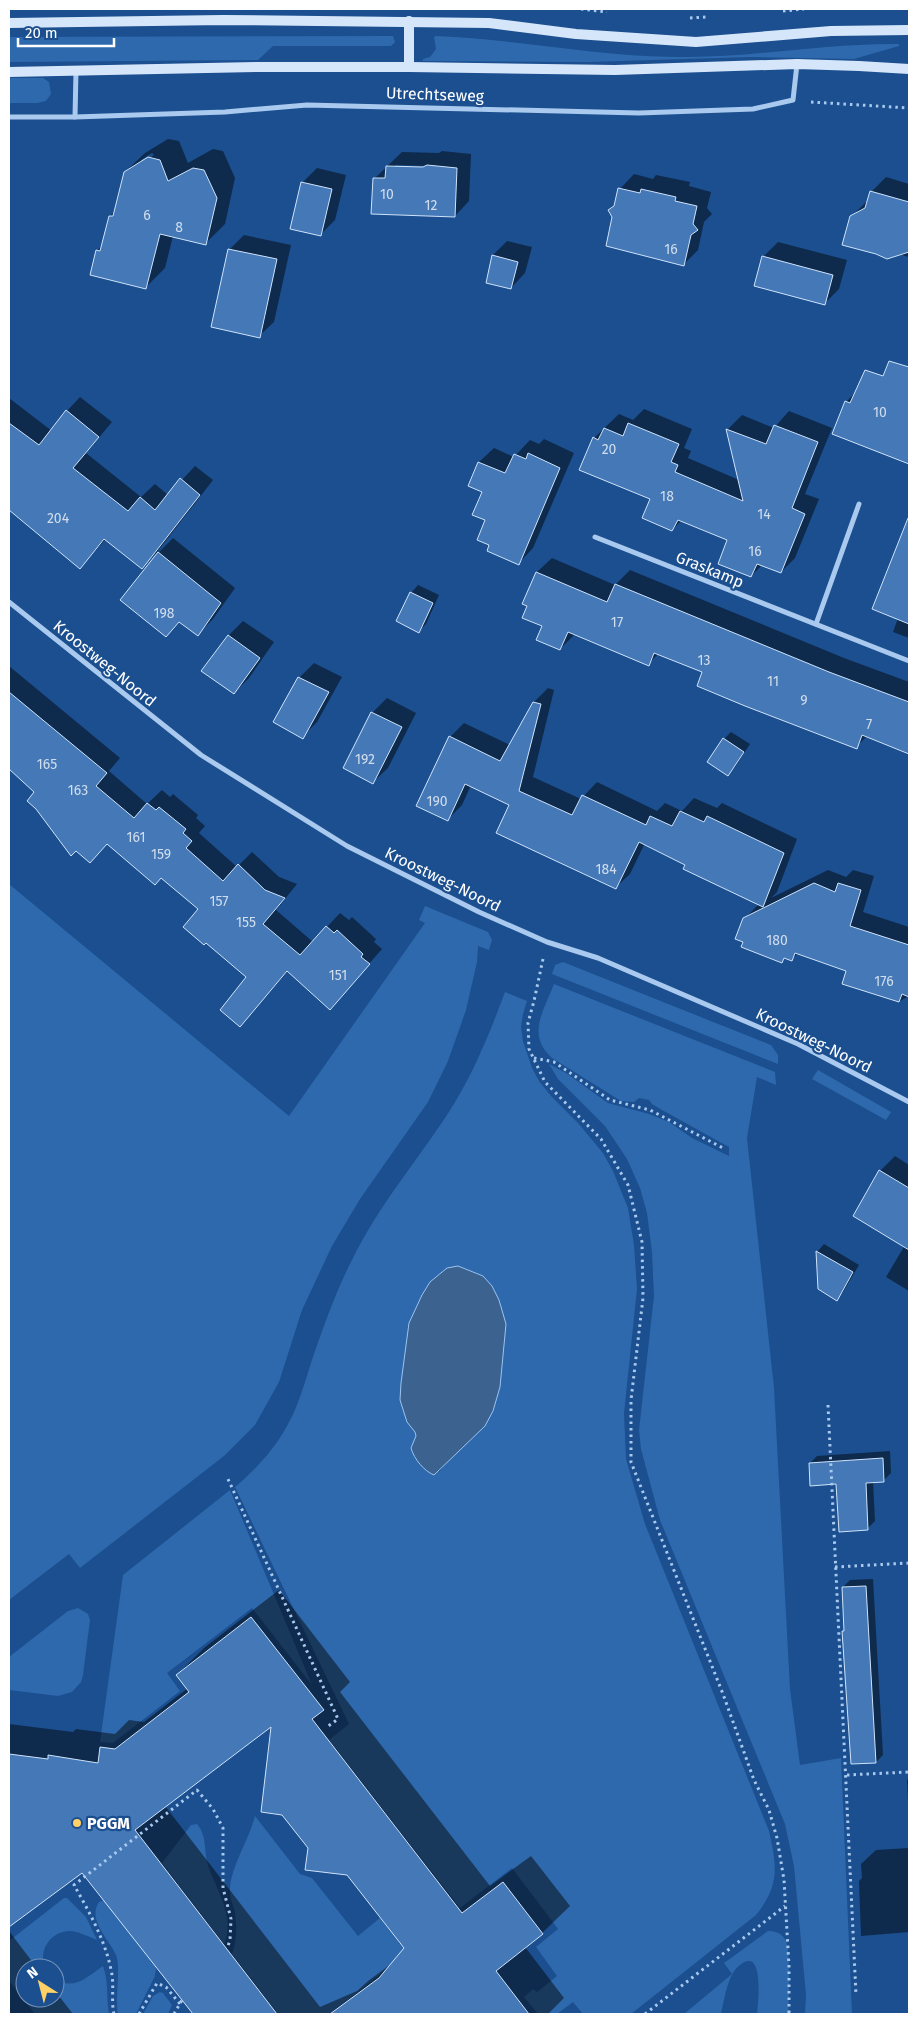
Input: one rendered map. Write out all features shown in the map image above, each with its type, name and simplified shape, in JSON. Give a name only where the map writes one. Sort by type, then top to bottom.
[{"type":"main road","points":[[9,23],[223,20],[489,23],[576,34],[696,42],[832,31],[909,30]]},
{"type":"main road","name":"Utrechtseweg","points":[[409,21],[409,67]]},
{"type":"main road","name":"Utrechtseweg","points":[[9,72],[258,67],[615,70],[798,64],[909,69]]},
{"type":"street","points":[[793,100],[798,64]]},
{"type":"street","points":[[75,118],[76,71]]},
{"type":"street","name":"Utrechtseweg","points":[[9,117],[75,118],[225,112],[307,104],[563,113],[677,112],[753,109],[793,100]]},
{"type":"street","points":[[816,624],[859,504]]},
{"type":"street","name":"Graskamp","points":[[595,537],[909,661]]},
{"type":"street","name":"Kroostweg-Noord","points":[[9,602],[201,755],[347,846],[479,912],[547,942],[598,958],[798,1044],[909,1102]]},
{"type":"path","points":[[581,9],[616,13]]},
{"type":"path","points":[[778,11],[804,9]]},
{"type":"path","points":[[682,17],[711,17]]},
{"type":"path","points":[[793,100],[909,108]]},
{"type":"path","points":[[547,942],[528,1023],[529,1049],[545,1082],[601,1139],[628,1185],[642,1242],[643,1298],[630,1400],[631,1462],[723,1694],[754,1780],[769,1810],[783,1872],[790,1966],[789,2014]]},
{"type":"path","points":[[534,1058],[554,1062],[610,1100],[650,1110],[725,1149]]},
{"type":"path","points":[[828,1405],[856,1995]]},
{"type":"path","points":[[228,1479],[338,1719],[327,1727]]},
{"type":"path","points":[[836,1567],[909,1563]]},
{"type":"path","points":[[847,1775],[909,1772]]},
{"type":"path","points":[[114,2014],[112,2007],[112,1978],[108,1953],[74,1885],[197,1790],[213,1809],[224,1828],[223,1888],[231,1919],[230,1940],[227,1949]]},
{"type":"path","points":[[644,2014],[785,1906]]},
{"type":"path","points":[[139,2014],[157,1984],[166,1987],[180,2004]]},
{"type":"path","points":[[174,2014],[182,2000]]},
{"type":"shaded area","points":[[393,36],[395,42],[391,46],[273,46],[258,60],[9,62],[9,37]]},
{"type":"shaded area","points":[[434,37],[618,54],[679,57],[707,57],[871,44],[899,44],[899,46],[854,59],[750,57],[589,62],[423,61],[423,59],[430,57],[436,49]]},
{"type":"shaded area","points":[[9,78],[43,78],[49,82],[51,94],[46,101],[37,103],[9,103]]},
{"type":"shaded area","points":[[9,884],[289,1116],[425,923],[419,920],[425,906],[488,932],[492,940],[489,950],[478,946],[477,962],[466,1010],[448,1061],[428,1102],[360,1199],[332,1246],[302,1310],[279,1382],[255,1425],[224,1456],[80,1568],[69,1554],[9,1600]]},
{"type":"shaded area","points":[[563,962],[771,1045],[778,1055],[778,1064],[552,974],[555,965]]},
{"type":"shaded area","points":[[554,984],[775,1072],[776,1085],[757,1077],[747,1138],[774,1388],[790,1689],[800,1765],[841,1758],[852,2014],[805,2014],[806,1995],[794,1866],[785,1824],[660,1520],[641,1449],[639,1430],[654,1296],[652,1252],[647,1213],[640,1188],[627,1159],[605,1126],[558,1079],[549,1064],[566,1073],[608,1103],[649,1114],[669,1122],[692,1138],[729,1156],[729,1147],[662,1110],[649,1100],[639,1098],[634,1102],[621,1101],[552,1058],[544,1049],[539,1031],[542,1013]]},
{"type":"shaded area","points":[[505,992],[527,1001],[521,1027],[523,1041],[532,1068],[539,1081],[551,1096],[578,1123],[603,1153],[613,1171],[628,1208],[634,1245],[637,1289],[624,1413],[626,1459],[645,1524],[769,1831],[774,1855],[773,1885],[764,1904],[756,1915],[631,2014],[583,2014],[573,2002],[557,2014],[538,2014],[524,1997],[533,1989],[537,1992],[557,1976],[536,1947],[558,1929],[512,1868],[460,1908],[329,1740],[349,1724],[235,1487],[264,1458],[277,1442],[292,1417],[331,1308],[353,1258],[374,1221],[456,1101],[479,1055]],"holes":[[[447,1268],[464,1268],[483,1276],[485,1426],[439,1472],[416,1436],[401,1383],[430,1282]]]},
{"type":"shaded area","points":[[818,1070],[891,1112],[886,1120],[812,1079]]},
{"type":"shaded area","points":[[458,1266],[483,1276],[492,1286],[499,1300],[506,1324],[500,1387],[493,1411],[485,1426],[434,1475],[423,1468],[412,1452],[411,1448],[416,1436],[407,1422],[400,1400],[401,1383],[409,1323],[422,1295],[430,1282],[447,1268]]},
{"type":"shaded area","points":[[230,1490],[312,1685],[252,1608],[167,1673],[180,1691],[113,1743],[100,1742],[123,1575]]},
{"type":"shaded area","points":[[78,1608],[88,1614],[90,1620],[81,1682],[72,1692],[58,1696],[9,1690],[9,1657],[68,1611]]},
{"type":"shaded area","points":[[255,1816],[300,1874],[312,1878],[358,1936],[380,1918],[407,1953],[330,2014],[278,2014],[232,1954],[236,1928],[235,1912],[230,1895],[231,1880]]},
{"type":"shaded area","points":[[197,1824],[204,1838],[208,1865],[224,1904],[228,1924],[224,1944],[162,1863],[191,1825]]},
{"type":"shaded area","points":[[64,1898],[67,1898],[86,1917],[97,1940],[73,1931],[63,1932],[51,1938],[47,1943],[43,1958],[15,1958],[15,1989],[9,1981],[9,1941]]},
{"type":"shaded area","points":[[104,1900],[156,1967],[155,1976],[136,2014],[118,2014],[116,1955],[100,1929],[96,1916],[99,1902]]},
{"type":"shaded area","points":[[768,1931],[780,1934],[785,1939],[787,1945],[789,1975],[788,2014],[757,2014],[758,1975],[753,1962],[748,1961],[739,1965],[734,1971],[721,2014],[684,2014],[732,1974],[724,1963]]},
{"type":"shaded area","points":[[103,1966],[109,2014],[35,2014],[30,2008],[65,2008],[65,1983],[80,1981]]},
{"type":"shaded area","points":[[160,1992],[163,1993],[172,2005],[168,2014],[143,2014],[153,1996]]},
{"type":"building","points":[[148,157],[160,160],[168,181],[193,168],[204,170],[217,198],[206,245],[160,234],[146,289],[90,275],[96,250],[100,251],[109,216],[113,216],[124,172]]},
{"type":"building","points":[[427,165],[457,168],[455,217],[371,214],[373,178],[385,178],[386,166],[423,167]]},
{"type":"building","points":[[301,182],[332,189],[321,236],[290,229]]},
{"type":"building","points":[[618,188],[640,193],[641,189],[676,197],[675,201],[697,206],[693,224],[698,230],[691,235],[684,266],[606,246],[612,217],[608,210],[614,206]]},
{"type":"building","points":[[870,191],[909,202],[909,252],[887,259],[876,254],[842,245],[850,216],[865,208]]},
{"type":"building","points":[[228,249],[277,259],[260,338],[211,327]]},
{"type":"building","points":[[492,255],[518,262],[511,289],[486,283]]},
{"type":"building","points":[[762,256],[833,275],[825,305],[754,286]]},
{"type":"building","points":[[889,361],[909,367],[909,464],[832,434],[845,401],[850,403],[865,370],[883,376]]},
{"type":"building","points":[[66,410],[99,437],[73,468],[128,511],[140,497],[155,510],[180,478],[200,495],[142,569],[104,539],[80,569],[9,510],[9,423],[39,445]]},
{"type":"building","points":[[628,423],[679,444],[671,462],[678,465],[675,472],[743,501],[726,429],[766,444],[774,425],[818,442],[792,508],[805,514],[781,573],[757,564],[751,577],[718,564],[727,540],[678,520],[672,531],[642,518],[650,499],[579,470],[593,437],[598,440],[604,428],[623,436]]},
{"type":"building","points":[[528,453],[560,468],[519,565],[487,551],[489,545],[477,540],[485,520],[472,515],[482,492],[468,486],[478,462],[505,473],[514,454],[526,459]]},
{"type":"building","points":[[909,518],[909,624],[872,609]]},
{"type":"building","points":[[158,552],[221,603],[198,636],[179,622],[166,637],[120,600]]},
{"type":"building","points":[[536,572],[607,602],[615,584],[829,672],[909,702],[909,754],[862,735],[857,749],[745,706],[697,686],[702,672],[654,653],[649,666],[568,632],[560,650],[536,640],[542,626],[522,618],[527,606],[522,604]]},
{"type":"building","points":[[410,592],[433,603],[419,633],[396,621]]},
{"type":"building","points":[[228,635],[260,658],[234,694],[201,671]]},
{"type":"building","points":[[298,677],[329,692],[303,739],[273,722]]},
{"type":"building","points":[[9,692],[107,773],[96,786],[134,818],[147,803],[156,810],[159,807],[186,829],[183,833],[192,841],[186,848],[223,881],[238,864],[265,890],[285,898],[263,924],[300,955],[326,926],[334,933],[337,930],[363,954],[361,957],[370,964],[330,1010],[287,971],[240,1027],[220,1010],[246,977],[206,943],[204,945],[183,927],[198,909],[161,878],[155,885],[107,844],[90,863],[76,851],[71,856],[36,809],[27,801],[34,792],[9,769]]},
{"type":"building","points":[[533,702],[541,704],[519,791],[572,815],[582,795],[646,825],[650,816],[672,826],[680,811],[704,822],[707,816],[784,853],[763,907],[683,869],[685,865],[639,842],[616,889],[496,833],[509,805],[465,784],[448,821],[416,806],[449,736],[500,761]]},
{"type":"building","points":[[371,712],[402,727],[373,784],[343,768]]},
{"type":"building","points":[[723,738],[744,752],[728,776],[707,762]]},
{"type":"building","points":[[814,883],[835,892],[838,883],[861,890],[850,926],[909,945],[909,997],[902,994],[899,1002],[842,984],[846,971],[795,953],[792,961],[784,958],[782,963],[741,947],[743,942],[735,939],[743,918]]},
{"type":"building","points":[[879,1170],[909,1188],[909,1250],[853,1216]]},
{"type":"building","points":[[816,1251],[853,1272],[837,1301],[818,1289]]},
{"type":"building","points":[[883,1458],[884,1482],[866,1483],[868,1530],[839,1532],[836,1484],[810,1486],[809,1463]]},
{"type":"building","points":[[866,1586],[876,1763],[851,1764],[842,1631],[844,1631],[842,1587]]},
{"type":"building","name":"PGGM","points":[[251,1617],[324,1710],[312,1719],[462,1913],[503,1882],[543,1934],[496,1971],[529,2014],[330,2014],[379,1978],[404,1948],[347,1875],[305,1870],[308,1848],[282,1815],[261,1812],[271,1727],[135,1830],[277,2014],[193,2014],[82,1873],[9,1927],[9,1754],[48,1759],[48,1755],[98,1763],[100,1747],[115,1749],[189,1692],[176,1675]]},
{"type":"place","name":"PGGM","points":[[77,1823]]}]
